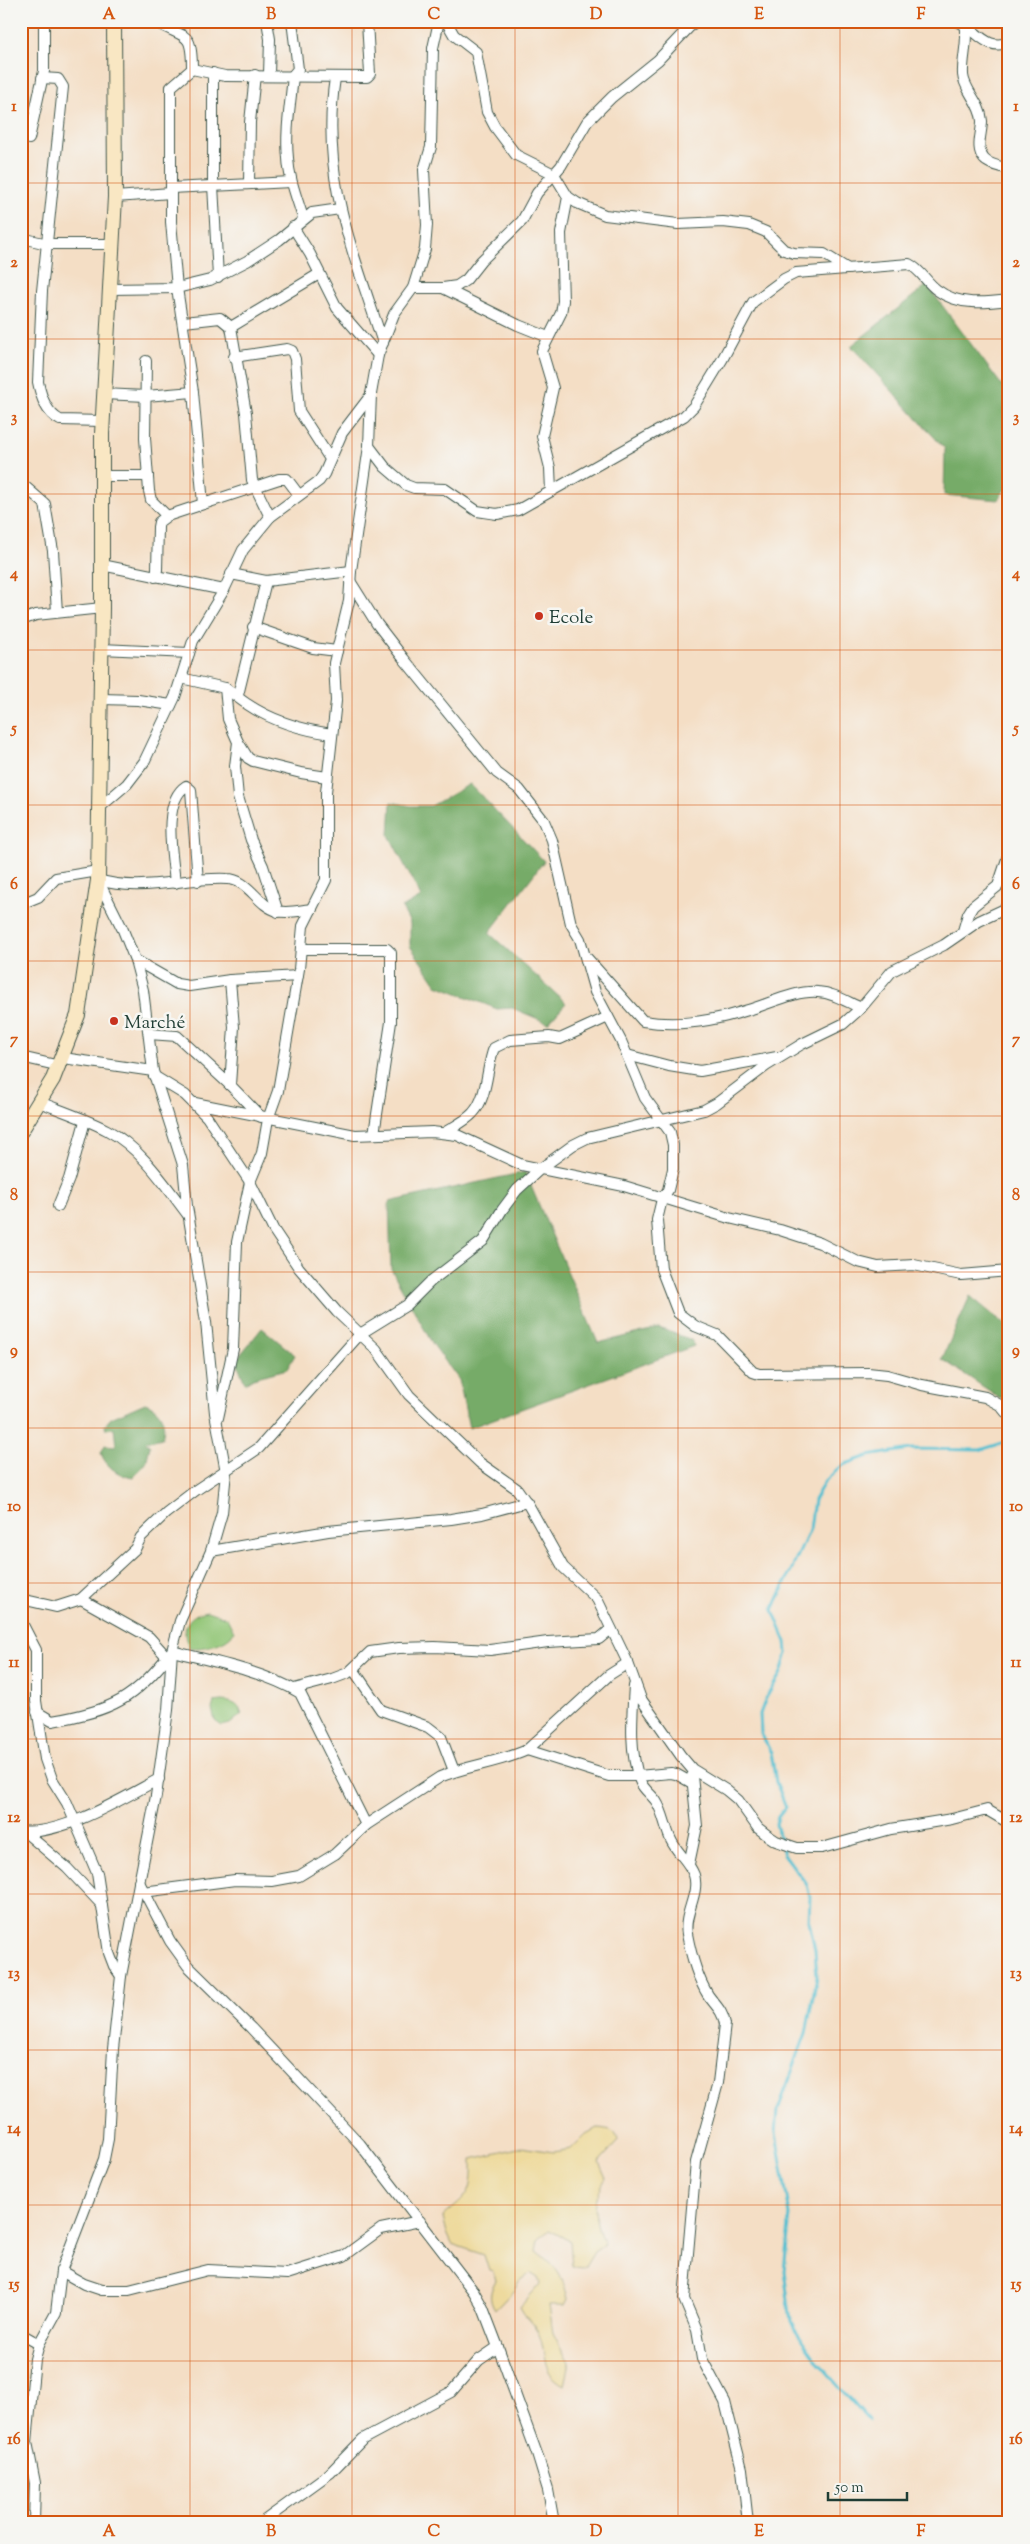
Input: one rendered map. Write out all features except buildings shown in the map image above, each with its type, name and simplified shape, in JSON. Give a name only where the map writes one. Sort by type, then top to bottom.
[{"type":"street","points":[[29,139],[42,78],[44,21]]},
{"type":"street","points":[[22,1128],[61,1062],[78,1015],[98,876],[102,648],[102,421],[114,244],[114,21]]},
{"type":"street","points":[[154,21],[174,33],[189,38],[192,69]]},
{"type":"street","points":[[267,21],[270,39],[269,75]]},
{"type":"street","points":[[292,21],[298,69],[293,75],[288,132],[288,158],[291,182],[303,218]]},
{"type":"street","points":[[192,69],[213,73],[255,75],[335,78],[367,77],[370,74],[367,21]]},
{"type":"street","points":[[217,1423],[233,1349],[237,1242],[250,1182],[262,1153],[265,1118],[280,1081],[298,976],[303,926],[326,880],[327,777],[336,701],[334,663],[349,601],[350,576],[369,446],[371,394],[378,355],[394,314],[413,288],[425,249],[427,225],[424,170],[431,147],[433,48],[439,21]]},
{"type":"street","points":[[446,21],[454,36],[476,52],[487,112],[516,155],[554,174],[568,197],[577,203],[605,215],[678,224],[723,222],[750,225],[766,232],[784,250],[798,254],[824,254],[848,269]]},
{"type":"street","points":[[413,288],[457,286],[466,280],[481,261],[522,220],[537,193],[554,174],[587,122],[612,97],[658,60],[695,21]]},
{"type":"street","points":[[956,21],[966,22],[989,44],[1001,45],[1009,42]]},
{"type":"street","points":[[966,22],[967,44],[963,76],[979,107],[982,121],[979,140],[982,157],[986,161],[1009,169]]},
{"type":"street","points":[[192,69],[171,87],[170,222],[177,288],[184,322],[193,392],[203,504]]},
{"type":"street","points":[[213,73],[213,185],[218,277]]},
{"type":"street","points":[[249,183],[250,122],[255,75]]},
{"type":"street","points":[[42,78],[58,79],[63,87],[39,337],[38,382],[41,396],[51,413],[60,420],[102,421]]},
{"type":"street","points":[[335,78],[330,133],[340,209],[383,343]]},
{"type":"street","points":[[115,197],[213,185],[291,182]]},
{"type":"street","points":[[551,491],[550,468],[542,436],[553,395],[553,388],[542,351],[561,313],[563,301],[561,233],[568,197]]},
{"type":"street","points":[[111,289],[177,288],[218,277],[247,262],[279,240],[303,218],[312,213],[340,209]]},
{"type":"street","points":[[293,227],[310,254],[337,308],[378,355]]},
{"type":"street","points":[[21,238],[48,244],[114,244]]},
{"type":"street","points":[[369,446],[385,467],[406,485],[414,488],[445,489],[478,511],[497,514],[518,510],[684,416],[694,406],[722,360],[753,302],[784,278],[808,270],[909,264],[916,267],[937,290],[952,298],[971,303],[1009,300]]},
{"type":"street","points":[[231,327],[319,274]]},
{"type":"street","points":[[443,288],[518,325],[548,337]]},
{"type":"street","points":[[184,322],[220,318],[231,327],[234,357],[246,413],[250,471],[270,517]]},
{"type":"street","points":[[234,357],[287,349],[292,351],[295,359],[299,411],[330,459]]},
{"type":"street","points":[[146,361],[148,476],[152,500],[167,516]]},
{"type":"street","points":[[103,394],[146,396],[193,392]]},
{"type":"street","points":[[99,808],[136,774],[171,705],[193,641],[224,590],[243,550],[270,517],[319,481],[342,433],[371,394]]},
{"type":"street","points":[[102,476],[148,476]]},
{"type":"street","points":[[155,577],[159,522],[167,516],[225,495],[256,488],[277,479],[287,479],[299,495]]},
{"type":"street","points":[[21,482],[45,504],[53,551],[57,612]]},
{"type":"street","points":[[102,565],[139,571],[155,577],[224,590]]},
{"type":"street","points":[[231,574],[266,581],[350,576]]},
{"type":"street","points":[[350,576],[377,624],[404,659],[497,773],[519,789],[544,820],[552,840],[571,924],[580,939],[596,992],[627,1055],[638,1085],[670,1132],[673,1161],[668,1190],[662,1199],[657,1220],[662,1269],[678,1313],[694,1326],[717,1335],[753,1372],[759,1374],[868,1373],[887,1375],[922,1385],[985,1397],[1000,1405],[1009,1416]]},
{"type":"street","points":[[238,695],[266,581]]},
{"type":"street","points":[[21,620],[57,612],[102,608]]},
{"type":"street","points":[[254,627],[313,648],[337,651]]},
{"type":"street","points":[[102,648],[189,653]]},
{"type":"street","points":[[181,678],[225,688],[238,695],[245,704],[278,720],[310,731],[332,734]]},
{"type":"street","points":[[225,688],[228,719],[238,742],[248,758],[254,761],[327,777]]},
{"type":"street","points":[[101,699],[138,700],[171,705]]},
{"type":"street","points":[[238,742],[235,766],[238,796],[251,840],[263,866],[278,912]]},
{"type":"street","points":[[175,883],[170,826],[172,807],[186,786],[192,790],[198,881]]},
{"type":"street","points":[[963,931],[974,906],[998,886],[1009,853]]},
{"type":"street","points":[[35,2522],[35,2483],[27,2433],[35,2360],[39,2344],[57,2308],[61,2271],[102,2167],[108,2139],[113,2048],[121,1976],[141,1887],[159,1779],[168,1710],[170,1654],[180,1621],[211,1551],[222,1512],[226,1472],[217,1423],[206,1322],[188,1215],[183,1165],[173,1128],[160,1099],[154,1074],[143,990],[135,960],[98,876]]},
{"type":"street","points":[[21,904],[38,896],[56,878],[98,876],[119,886],[235,880],[245,886],[262,903],[278,912],[312,909]]},
{"type":"street","points":[[21,1599],[56,1607],[81,1600],[135,1549],[152,1525],[196,1490],[226,1472],[268,1439],[360,1334],[407,1305],[431,1281],[483,1242],[502,1210],[517,1190],[540,1169],[573,1145],[588,1138],[704,1110],[717,1103],[782,1056],[843,1024],[861,1008],[892,971],[944,945],[979,920],[1009,908]]},
{"type":"street","points":[[301,949],[387,948],[391,953],[391,1022],[374,1134]]},
{"type":"street","points":[[584,955],[643,1022],[677,1024],[713,1020],[799,994],[816,992],[830,994],[861,1008]]},
{"type":"street","points":[[135,960],[177,984],[189,986],[230,980],[298,976]]},
{"type":"street","points":[[230,980],[234,1028],[230,1085]]},
{"type":"street","points":[[444,1134],[473,1114],[479,1106],[488,1062],[494,1048],[510,1040],[549,1037],[560,1039],[608,1017]]},
{"type":"street","points":[[149,1034],[177,1036],[265,1118]]},
{"type":"street","points":[[627,1055],[669,1066],[700,1071],[782,1056]]},
{"type":"street","points":[[21,1057],[154,1074],[194,1103],[224,1140],[250,1182],[273,1229],[299,1268],[376,1349],[409,1395],[480,1463],[517,1489],[527,1502],[563,1567],[597,1598],[628,1663],[641,1699],[692,1769],[726,1790],[738,1800],[758,1828],[766,1835],[776,1841],[806,1850],[840,1846],[892,1829],[952,1819],[987,1810],[1009,1823]]},
{"type":"street","points":[[39,1102],[108,1130],[124,1142],[152,1169],[188,1215]]},
{"type":"street","points":[[194,1103],[355,1135],[432,1132],[458,1135],[522,1165],[624,1186],[729,1218],[780,1230],[820,1243],[858,1262],[878,1267],[914,1265],[961,1275],[1009,1271]]},
{"type":"street","points":[[58,1206],[69,1179],[85,1121]]},
{"type":"street","points":[[211,1551],[328,1531],[452,1519],[482,1514],[527,1502]]},
{"type":"street","points":[[81,1600],[150,1637],[170,1654],[227,1664],[294,1689],[300,1693],[366,1825]]},
{"type":"street","points":[[21,1621],[36,1650],[37,1712],[45,1759],[52,1779],[75,1821],[96,1873],[110,1959],[121,1976]]},
{"type":"street","points":[[294,1689],[332,1679],[353,1669],[370,1652],[399,1648],[490,1650],[548,1642],[599,1639],[611,1629]]},
{"type":"street","points":[[37,1712],[52,1721],[105,1708],[123,1700],[143,1686],[170,1654]]},
{"type":"street","points":[[141,1887],[235,1880],[272,1881],[293,1878],[313,1869],[335,1854],[366,1825],[440,1777],[454,1771],[512,1757],[528,1750],[609,1674],[628,1663]]},
{"type":"street","points":[[353,1669],[381,1710],[388,1715],[428,1727],[441,1737],[454,1771]]},
{"type":"street","points":[[634,1684],[633,1725],[638,1776],[641,1785],[658,1806],[672,1842],[689,1864],[695,1883],[686,1921],[690,1951],[702,1983],[724,2016],[725,2024],[718,2083],[696,2162],[684,2298],[697,2330],[702,2358],[725,2402],[742,2469],[748,2523]]},
{"type":"street","points":[[528,1750],[604,1775],[676,1774],[692,1783]]},
{"type":"street","points":[[689,1864],[698,1826],[692,1769]]},
{"type":"street","points":[[23,1831],[54,1828],[75,1821],[107,1807],[159,1779]]},
{"type":"street","points":[[23,1831],[67,1868],[102,1906]]},
{"type":"street","points":[[141,1887],[170,1941],[188,1966],[251,2028],[360,2144],[474,2292],[483,2308],[537,2454],[548,2490],[554,2523]]},
{"type":"street","points":[[61,2271],[84,2284],[102,2290],[130,2290],[208,2270],[286,2274],[344,2256],[381,2229],[420,2221]]},
{"type":"street","points":[[21,2334],[39,2344]]},
{"type":"street","points":[[261,2523],[330,2473],[363,2438],[451,2392],[479,2360],[498,2347]]},
{"type":"green space","points":[[927,285],[1009,395],[1009,483],[998,500],[944,495],[945,449],[851,346]]},
{"type":"green space","points":[[470,784],[544,861],[489,933],[566,1003],[548,1023],[512,1008],[497,1009],[437,985],[410,946],[410,923],[402,908],[421,897],[389,835],[391,802],[411,806],[431,806]]},
{"type":"green space","points":[[525,1172],[598,1343],[659,1328],[692,1340],[694,1346],[469,1428],[459,1380],[432,1343],[391,1269],[389,1202]]},
{"type":"green space","points":[[970,1296],[1009,1328],[1009,1395],[1000,1398],[942,1359]]},
{"type":"green space","points":[[262,1328],[295,1355],[287,1369],[253,1378],[245,1383],[236,1360]]},
{"type":"green space","points":[[145,1403],[151,1405],[159,1412],[164,1427],[162,1438],[145,1442],[150,1446],[146,1463],[133,1478],[113,1470],[103,1458],[101,1453],[105,1445],[116,1446],[114,1428],[106,1429],[105,1425],[111,1418]]},
{"type":"green space","points":[[207,1611],[227,1618],[234,1632],[220,1643],[201,1648],[190,1648],[185,1635],[187,1624],[194,1616]]},
{"type":"green space","points":[[222,1701],[239,1707],[242,1714],[230,1724],[222,1726],[215,1721],[212,1709],[214,1702]]},
{"type":"sand","points":[[597,2128],[608,2129],[613,2132],[618,2141],[599,2162],[606,2178],[598,2196],[595,2212],[604,2245],[594,2252],[585,2267],[572,2266],[570,2241],[549,2230],[538,2240],[536,2251],[549,2261],[561,2277],[568,2299],[565,2305],[549,2305],[553,2333],[569,2363],[564,2385],[550,2373],[537,2330],[520,2307],[540,2284],[538,2278],[530,2273],[519,2281],[515,2289],[495,2310],[491,2302],[491,2295],[496,2280],[493,2272],[489,2271],[484,2255],[452,2244],[443,2217],[468,2193],[472,2180],[472,2159],[522,2147],[553,2152],[571,2149],[586,2134]]},
{"type":"waterway","points":[[868,2420],[820,2365],[795,2330],[791,2321],[784,2271],[790,2215],[776,2133],[778,2110],[806,2033],[817,1977],[815,1950],[809,1921],[810,1897],[807,1885],[784,1854],[776,1824],[778,1817],[786,1807],[776,1782],[771,1753],[761,1733],[760,1714],[766,1698],[781,1673],[787,1653],[786,1642],[773,1610],[810,1529],[814,1500],[825,1481],[843,1465],[868,1456],[911,1449],[980,1450],[1009,1441]]},
{"type":"place","name":"Ecole","points":[[539,616]]},
{"type":"place","name":"Marché","points":[[114,1021]]}]
